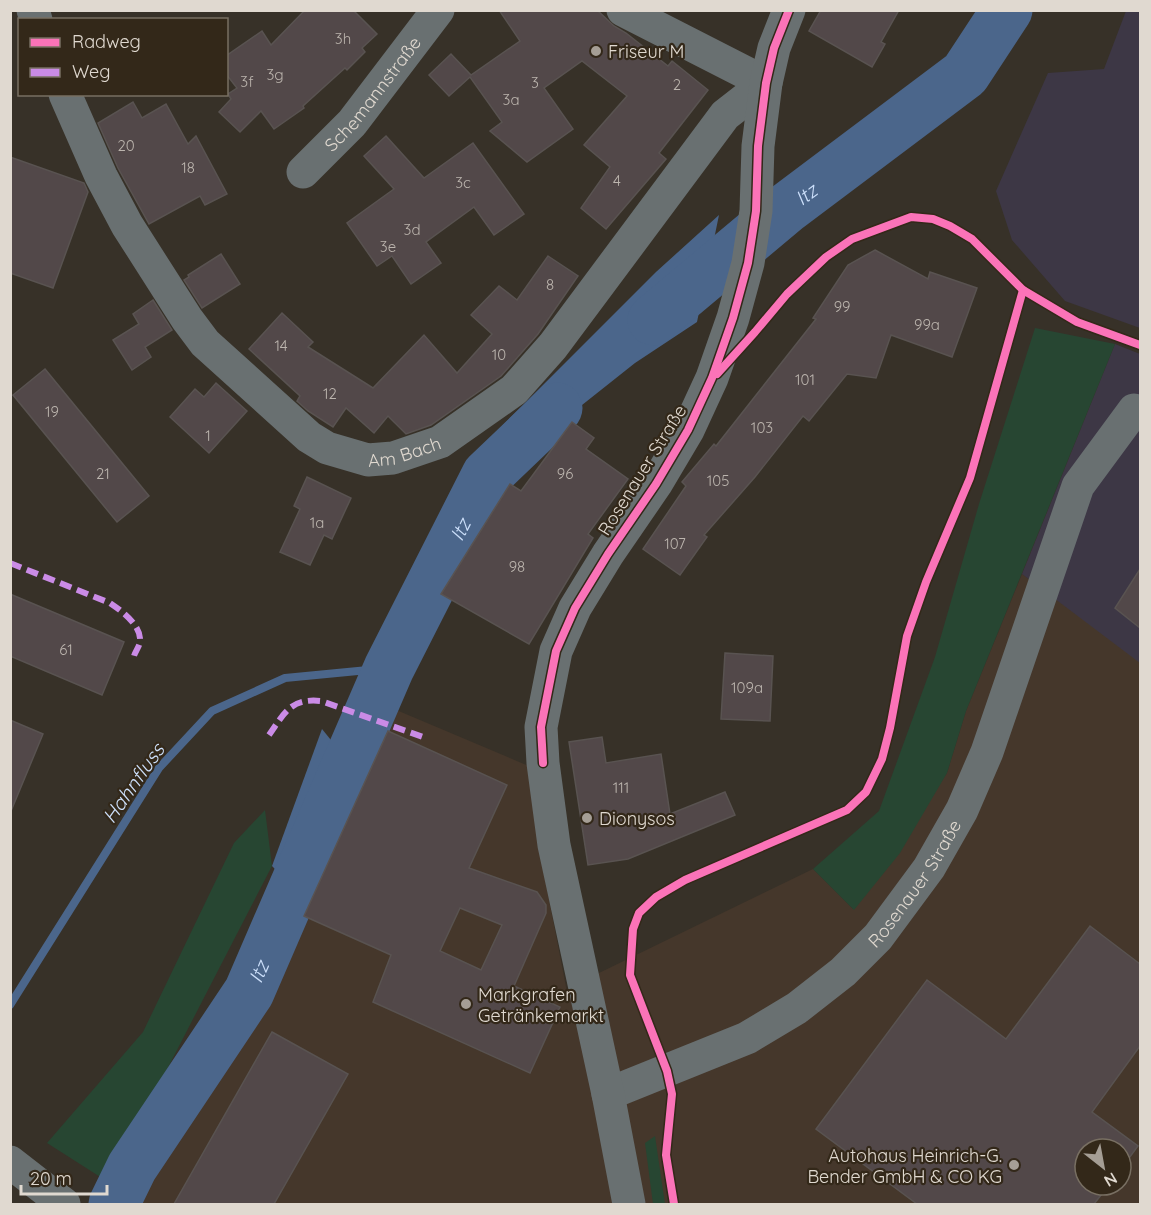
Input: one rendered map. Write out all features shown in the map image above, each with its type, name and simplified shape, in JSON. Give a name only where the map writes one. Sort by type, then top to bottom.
[{"type":"street","name":"Schemannstraße","points":[[303,172],[352,123],[438,10]]},
{"type":"street","points":[[623,10],[766,83]]},
{"type":"street","name":"Rosenauer Straße","points":[[629,1204],[608,1094],[554,845],[543,763],[541,727],[556,651],[576,608],[688,430],[712,378],[734,318],[748,263],[756,211],[758,146],[766,83],[774,48],[789,10]]},
{"type":"street","name":"Am Bach","points":[[66,96],[101,176],[127,225],[205,343],[309,437],[327,448],[368,460],[393,458],[440,442],[514,390],[553,346],[725,115],[766,83]]},
{"type":"street","name":"Rosenauer Straße","points":[[608,1094],[747,1038],[797,1008],[843,972],[878,937],[929,868],[962,810],[987,752],[1078,486],[1134,410]]},
{"type":"street","points":[[22,1171],[64,1204]]},
{"type":"shaded area","points":[[1126,11],[1140,11],[1140,328],[1065,301],[1012,240],[996,191],[1048,73],[1104,69]]},
{"type":"shaded area","points":[[1115,344],[1140,354],[1140,663],[1022,574]]},
{"type":"shaded area","points":[[1022,574],[1140,661],[1140,1204],[123,1204],[123,1197],[375,701],[531,767],[538,843],[568,997],[599,973],[813,869],[853,909],[947,773],[966,711]]},
{"type":"green space","points":[[1035,328],[1115,344],[966,711],[947,773],[900,853],[854,910],[813,869],[879,811],[935,657],[979,504]]},
{"type":"green space","points":[[265,810],[272,866],[145,1112],[105,1180],[47,1143],[143,1032],[234,843]]},
{"type":"green space","points":[[655,1136],[665,1204],[653,1204],[645,1143]]},
{"type":"water","points":[[719,215],[697,322],[635,363],[519,455],[509,473],[502,426],[656,272]]},
{"type":"water","points":[[322,729],[353,767],[305,900],[272,866]]},
{"type":"building","points":[[305,10],[353,10],[377,34],[362,48],[365,52],[303,106],[304,108],[274,129],[261,111],[240,132],[219,112],[231,99],[228,94],[237,88],[228,77],[228,55],[262,31],[271,45]]},
{"type":"building","points":[[499,10],[597,10],[614,26],[668,66],[672,61],[708,90],[659,153],[666,159],[606,229],[581,208],[610,167],[584,145],[627,96],[582,61],[544,88],[573,129],[527,162],[490,131],[502,122],[470,77],[449,96],[429,75],[451,54],[471,75],[520,41]]},
{"type":"building","points":[[821,10],[899,10],[881,42],[885,44],[872,67],[809,31]]},
{"type":"building","points":[[133,102],[142,118],[166,104],[188,144],[196,136],[227,194],[205,205],[200,196],[149,224],[118,168],[98,123]]},
{"type":"building","points":[[386,136],[424,178],[473,143],[524,214],[494,235],[474,207],[426,242],[441,263],[411,284],[392,256],[377,266],[347,223],[394,189],[364,156]]},
{"type":"building","points":[[10,157],[84,183],[88,192],[53,288],[10,273]]},
{"type":"building","points":[[875,250],[928,279],[930,272],[977,288],[952,357],[891,335],[876,378],[847,374],[809,421],[803,416],[755,477],[704,535],[707,537],[680,575],[643,549],[686,486],[682,482],[714,444],[716,446],[816,319],[813,318],[848,265]]},
{"type":"building","points":[[221,254],[240,284],[202,308],[184,280]]},
{"type":"building","points":[[548,256],[578,276],[538,334],[501,376],[431,425],[406,434],[388,416],[374,433],[346,408],[333,427],[297,401],[300,396],[249,349],[282,313],[313,342],[308,347],[373,388],[424,335],[457,373],[492,334],[471,315],[499,286],[517,300]]},
{"type":"building","points":[[153,300],[172,330],[145,347],[151,357],[132,370],[113,340],[139,324],[133,314]]},
{"type":"building","points":[[45,369],[149,496],[117,522],[13,395]]},
{"type":"building","points":[[216,383],[247,411],[209,453],[170,417],[195,389],[204,397]]},
{"type":"building","points":[[572,422],[594,438],[586,449],[628,479],[588,534],[593,538],[529,644],[441,594],[510,484],[521,491]]},
{"type":"building","points":[[307,477],[351,498],[332,539],[324,535],[310,565],[280,552],[300,509],[294,506]]},
{"type":"building","points":[[1140,569],[1140,628],[1115,608]]},
{"type":"building","points":[[10,594],[124,642],[102,695],[10,656]]},
{"type":"building","points":[[725,653],[773,656],[770,721],[721,719]]},
{"type":"building","points":[[10,720],[43,734],[11,811],[10,811]]},
{"type":"building","points":[[388,731],[507,785],[469,868],[537,892],[546,905],[546,913],[514,986],[560,1007],[530,1073],[373,1002],[391,955],[304,916]],"holes":[[[460,908],[502,925],[481,970],[440,951]]]},
{"type":"building","points":[[602,737],[606,763],[661,754],[670,814],[725,792],[735,815],[628,859],[588,865],[569,742]]},
{"type":"building","points":[[1090,926],[1140,964],[1140,1046],[1092,1112],[1126,1137],[1073,1137],[1073,1197],[1100,1197],[1094,1204],[917,1204],[816,1129],[927,980],[1006,1039]]},
{"type":"building","points":[[272,1032],[348,1074],[274,1204],[174,1204]]},
{"type":"building","points":[[1133,1142],[1138,1146],[1133,1153]]},
{"type":"waterway","name":"Itz","points":[[653,320],[788,207],[965,74],[1007,10]]},
{"type":"waterway","name":"Itz","points":[[114,1204],[132,1167],[249,992],[389,668],[487,475],[557,408]]},
{"type":"waterway","name":"Hahnfluss","points":[[10,1005],[159,768],[212,711],[285,678],[389,668]]},
{"type":"marked path","points":[[10,563],[110,603],[120,610],[135,625],[140,636],[134,656]]},
{"type":"marked path","points":[[269,735],[285,713],[296,704],[321,701],[423,737]]},
{"type":"cycle path","points":[[543,763],[541,727],[556,651],[575,608],[608,554],[656,484],[688,430],[712,378],[733,318],[748,263],[756,211],[758,146],[766,83],[774,48],[789,10]]},
{"type":"cycle path","points":[[717,374],[787,294],[826,257],[852,239],[911,217],[933,219],[950,226],[972,239],[1023,290],[1077,322],[1140,345]]},
{"type":"cycle path","points":[[674,1204],[666,1155],[672,1094],[667,1071],[630,975],[633,929],[639,913],[656,897],[685,880],[847,810],[866,792],[882,759],[907,636],[926,582],[970,478],[1023,290]]},
{"type":"place","name":"Friseur M","points":[[596,51]]},
{"type":"place","name":"Dionysos","points":[[587,818]]},
{"type":"place","name":"Markgrafen Getränkemarkt","points":[[466,1004]]},
{"type":"place","name":"Autohaus Heinrich-G. Bender GmbH & CO KG","points":[[1014,1165]]}]
